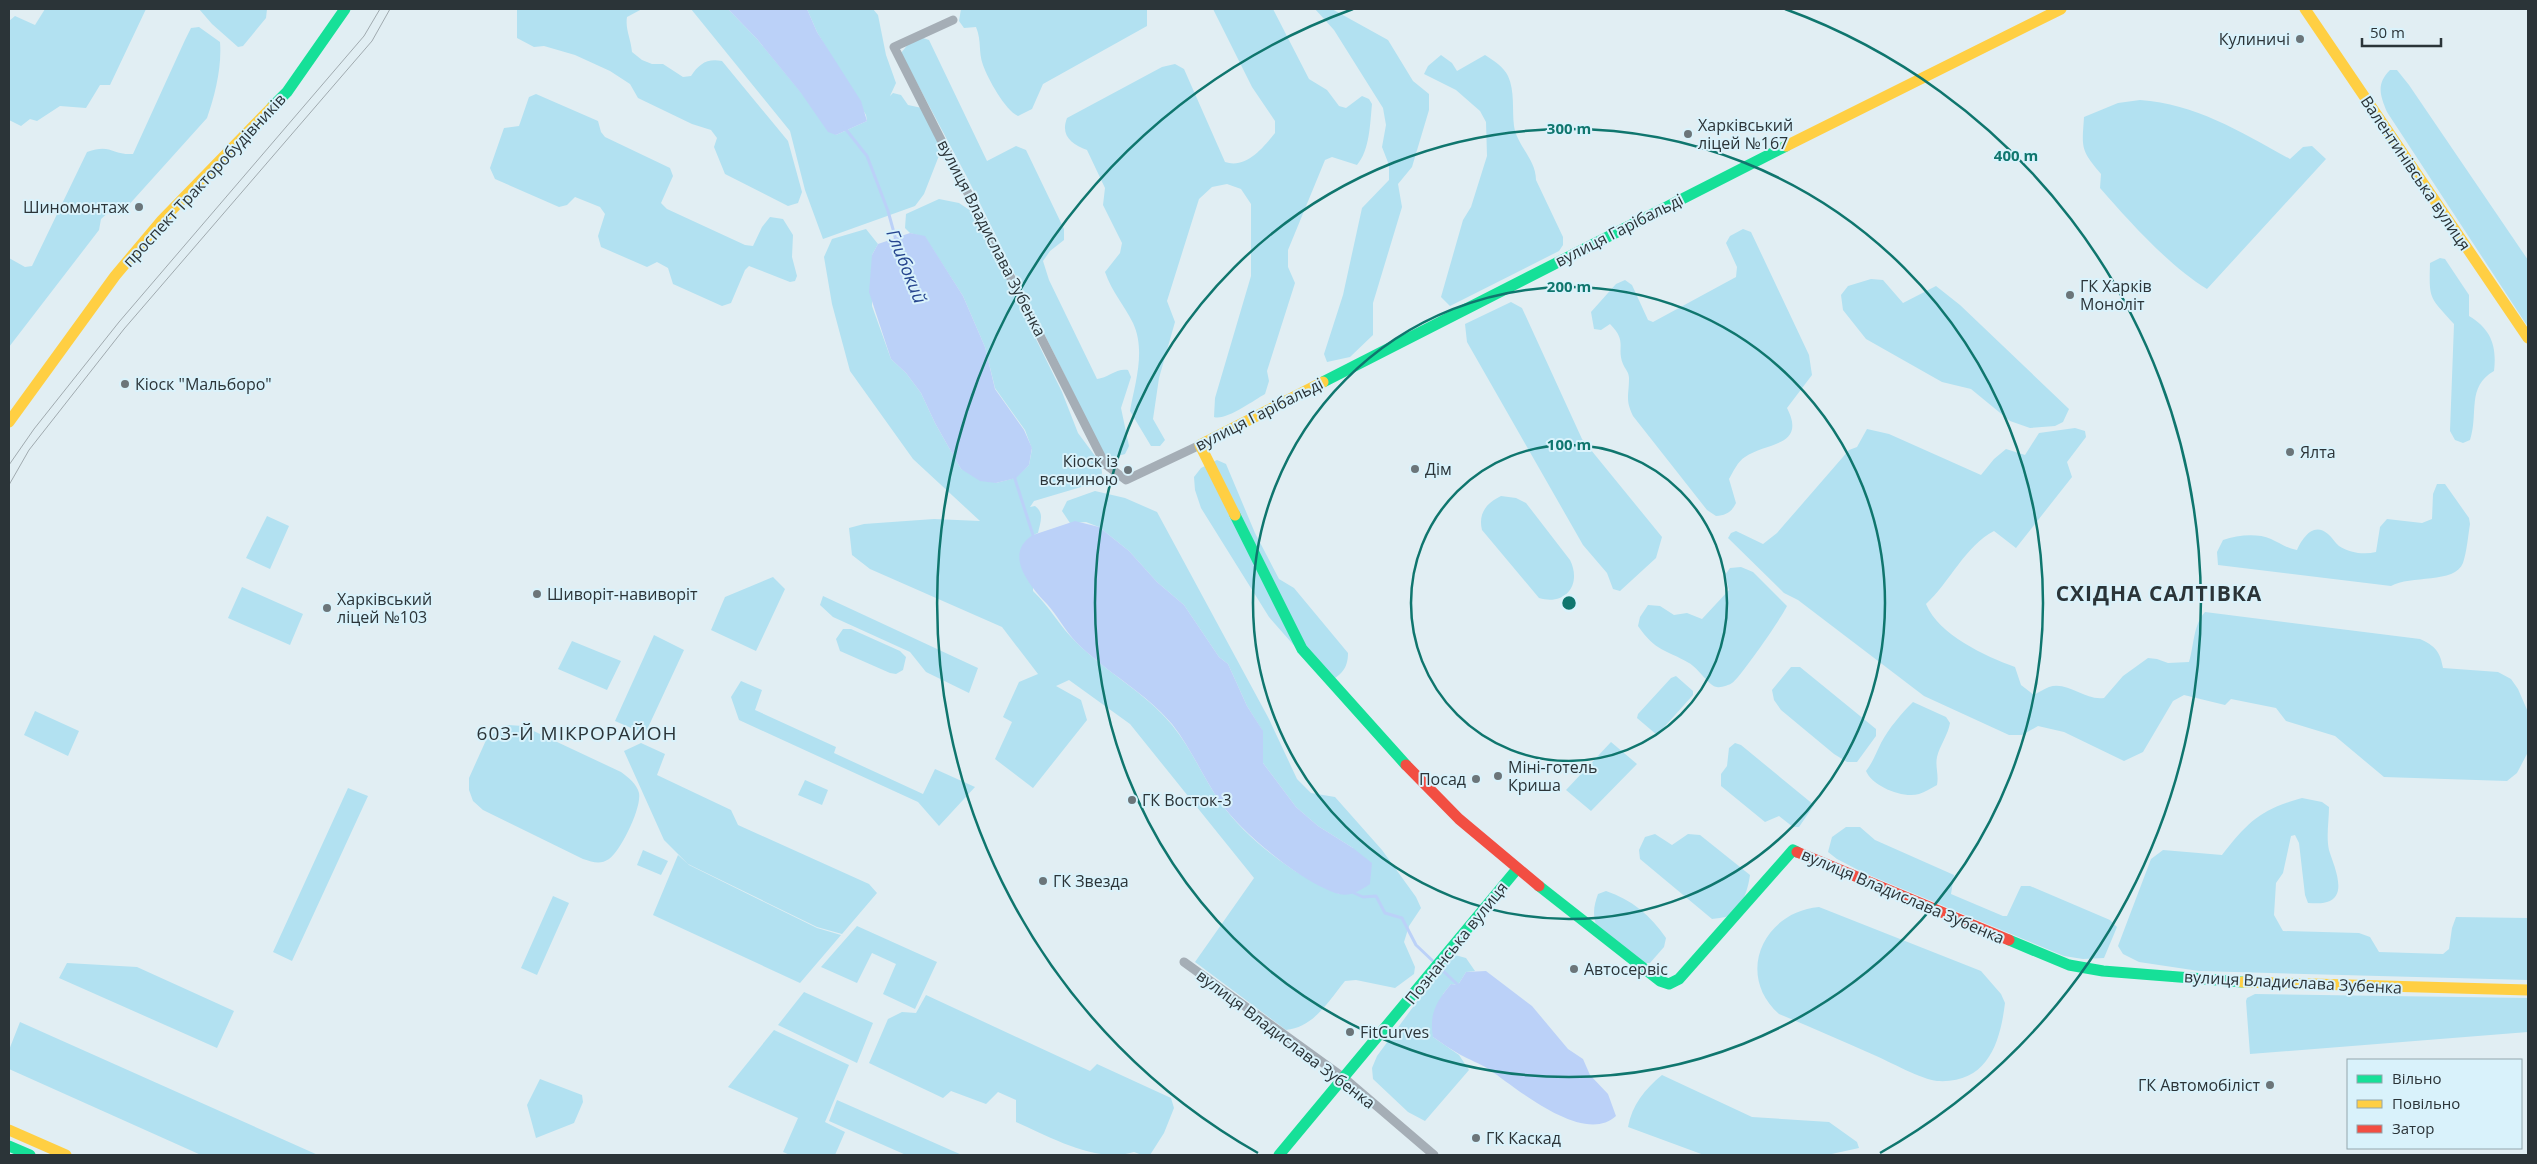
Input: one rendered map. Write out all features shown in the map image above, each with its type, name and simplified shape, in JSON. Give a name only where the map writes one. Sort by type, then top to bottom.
[{"type":"street","name":"проспект Тракторобудівників","points":[[9,422],[115,276],[162,220],[287,92],[345,9]]},
{"type":"street","name":"вулиця Гарібальді","points":[[1126,480],[1200,445],[1635,221],[2060,9]]},
{"type":"street","name":"Валентинівська вулиця","points":[[2305,9],[2528,338]]},
{"type":"street","name":"вулиця Владислава Зубенка","points":[[953,20],[894,47],[1106,464],[1126,480]]},
{"type":"street","points":[[9,407],[25,400]]},
{"type":"street","name":"вулиця Владислава Зубенка","points":[[1200,445],[1302,649],[1404,764],[1459,819],[1517,869],[1655,979],[1665,983],[1673,983],[1679,979],[1793,850],[2070,965],[2103,971],[2269,984],[2528,990]]},
{"type":"street","name":"Познанська вулиця","points":[[1279,1155],[1517,869]]},
{"type":"street","name":"вулиця Владислава Зубенка","points":[[1184,962],[1344,1078],[1434,1155]]},
{"type":"street","points":[[9,1130],[66,1155]]},
{"type":"street","points":[[9,1146],[30,1155]]},
{"type":"shaded area","points":[[45,9],[146,9],[110,85],[100,85],[86,108],[60,106],[37,121],[30,119],[21,126],[9,120],[9,21],[15,16],[35,25]]},
{"type":"shaded area","points":[[199,9],[267,9],[266,18],[243,46],[238,47],[212,24]]},
{"type":"shaded area","points":[[517,9],[642,9],[627,17],[627,30],[632,52],[642,60],[652,64],[663,64],[683,77],[691,76],[700,65],[708,61],[722,61],[788,141],[802,192],[798,203],[788,206],[725,174],[714,147],[717,138],[711,130],[692,124],[638,98],[630,84],[610,71],[575,55],[544,46],[534,47],[517,38]]},
{"type":"shaded area","points":[[691,9],[728,9],[757,39],[836,135],[867,121],[866,115],[817,32],[807,9],[873,9],[878,15],[886,55],[896,83],[890,96],[893,93],[901,95],[908,105],[922,108],[942,148],[924,194],[915,206],[823,239],[805,190],[790,131]]},
{"type":"shaded area","points":[[961,9],[1147,9],[1147,26],[1043,84],[1032,109],[1018,116],[1003,101],[989,78],[983,65],[976,27],[964,28],[959,21]]},
{"type":"shaded area","points":[[1213,9],[1273,9],[1309,79],[1327,90],[1339,106],[1346,108],[1362,96],[1369,99],[1372,104],[1369,136],[1365,152],[1357,165],[1332,157],[1325,160],[1288,250],[1288,267],[1295,283],[1267,371],[1269,381],[1265,394],[1233,413],[1219,417],[1214,417],[1215,398],[1251,276],[1251,204],[1241,189],[1227,184],[1212,187],[1199,199],[1167,301],[1175,322],[1159,378],[1153,419],[1165,440],[1160,446],[1151,446],[1130,411],[1137,378],[1139,356],[1137,334],[1105,272],[1120,253],[1122,243],[1103,205],[1105,188],[1087,150],[1072,142],[1066,134],[1065,124],[1067,118],[1162,67],[1175,64],[1184,69],[1225,162],[1240,163],[1253,156],[1275,133],[1275,121],[1252,87]]},
{"type":"shaded area","points":[[1315,9],[1332,9],[1388,40],[1413,81],[1429,94],[1429,110],[1412,167],[1398,184],[1402,207],[1373,303],[1373,335],[1350,357],[1327,362],[1324,354],[1343,295],[1362,208],[1389,180],[1389,165],[1382,147],[1386,125],[1383,108],[1334,30]]},
{"type":"shaded area","points":[[199,27],[220,42],[217,81],[207,118],[126,208],[112,209],[101,219],[99,230],[9,347],[9,258],[25,267],[32,266],[87,152],[106,149],[133,154],[191,28]]},
{"type":"shaded area","points":[[923,38],[929,40],[987,161],[1016,146],[1026,150],[1064,229],[1064,240],[1050,251],[1043,261],[1049,280],[1097,379],[1124,370],[1128,370],[1131,377],[1121,408],[1129,446],[1125,454],[1115,457],[1104,455],[968,179],[901,53],[909,43]]},
{"type":"shaded area","points":[[1441,55],[1452,63],[1457,71],[1485,55],[1504,70],[1512,88],[1516,133],[1530,159],[1536,180],[1563,237],[1563,245],[1559,251],[1450,306],[1441,297],[1463,220],[1471,207],[1487,156],[1486,122],[1480,111],[1456,90],[1424,74],[1428,66]]},
{"type":"shaded area","points":[[2390,70],[2397,70],[2409,85],[2528,260],[2528,327],[2387,112],[2381,95],[2381,85]]},
{"type":"shaded area","points":[[536,94],[598,121],[601,132],[605,137],[670,168],[673,176],[661,203],[667,209],[745,245],[753,246],[762,227],[770,217],[783,219],[793,235],[792,257],[797,276],[795,281],[790,282],[749,266],[745,270],[731,303],[722,306],[673,284],[668,268],[657,262],[647,267],[601,247],[598,236],[605,214],[600,207],[575,197],[567,205],[559,207],[495,179],[490,168],[504,128],[519,126],[529,97]]},
{"type":"shaded area","points":[[2140,100],[2180,107],[2199,113],[2236,130],[2290,159],[2303,147],[2312,146],[2326,159],[2207,289],[2164,256],[2100,188],[2101,174],[2089,159],[2084,148],[2084,117],[2118,103]]},
{"type":"shaded area","points":[[939,199],[959,203],[974,213],[1062,392],[1078,433],[1101,464],[1102,473],[1098,482],[1034,501],[1030,507],[1035,506],[1041,515],[1038,533],[1033,535],[1033,591],[1077,643],[1150,702],[1172,725],[1185,743],[1220,802],[1252,838],[1295,871],[1339,894],[1353,848],[1318,826],[1296,807],[1263,763],[1262,730],[1247,706],[1228,664],[1219,657],[1184,605],[1157,582],[1129,551],[1099,527],[1086,522],[1070,523],[1062,511],[1067,501],[1095,491],[1125,498],[1157,512],[1269,719],[1297,779],[1311,793],[1335,797],[1382,850],[1416,897],[1421,908],[1409,926],[1404,942],[1415,967],[1414,974],[1395,988],[1356,980],[1345,981],[1312,1019],[1296,1028],[1286,1030],[1195,962],[1254,878],[1130,724],[1069,680],[1056,686],[1081,700],[1087,720],[1033,788],[995,759],[1012,722],[1003,717],[1019,682],[1038,674],[1002,627],[870,569],[852,555],[849,528],[864,524],[934,519],[980,521],[913,459],[850,371],[832,304],[824,257],[832,239],[866,229],[878,244],[872,255],[872,306],[891,359],[906,373],[921,393],[935,423],[961,469],[996,483],[1015,478],[1029,465],[1032,449],[1025,430],[995,388],[985,347],[963,296],[925,237],[910,233],[905,228],[906,214]]},
{"type":"shaded area","points":[[1743,229],[1751,232],[1809,355],[1812,375],[1787,408],[1792,421],[1792,430],[1788,437],[1781,442],[1754,452],[1740,461],[1729,479],[1736,503],[1728,513],[1716,516],[1707,510],[1633,416],[1628,401],[1629,376],[1621,358],[1619,335],[1610,324],[1601,330],[1594,329],[1591,312],[1616,284],[1625,280],[1632,285],[1648,320],[1653,322],[1736,277],[1737,267],[1726,243],[1730,236]]},
{"type":"shaded area","points":[[2440,258],[2445,259],[2469,295],[2469,316],[2483,327],[2491,339],[2495,362],[2494,371],[2485,377],[2476,393],[2470,440],[2463,443],[2455,440],[2450,431],[2454,324],[2432,297],[2430,284],[2430,263]]},
{"type":"shaded area","points":[[1871,279],[1883,280],[1903,303],[1936,286],[1960,305],[2069,409],[2063,422],[2055,426],[2030,428],[2010,421],[1971,389],[1942,382],[1866,339],[1843,310],[1841,295],[1848,286]]},
{"type":"shaded area","points":[[1511,302],[1522,308],[1582,439],[1662,537],[1656,558],[1620,591],[1613,589],[1607,573],[1583,545],[1467,342],[1465,324]]},
{"type":"shaded area","points":[[2075,428],[2085,431],[2086,437],[2067,462],[2072,477],[2016,548],[1994,531],[1966,555],[1926,604],[1932,615],[1952,635],[1990,657],[2015,667],[2021,685],[2034,695],[2049,687],[2056,686],[2097,698],[2104,698],[2123,676],[2148,658],[2168,663],[2189,662],[2196,629],[2205,612],[2420,639],[2430,644],[2436,650],[2443,668],[2498,672],[2511,679],[2518,689],[2528,712],[2528,752],[2517,773],[2507,781],[2384,777],[2335,736],[2286,721],[2276,708],[2231,699],[2225,705],[2184,695],[2173,701],[2143,752],[2124,761],[2064,732],[2038,726],[2022,735],[2009,735],[1924,696],[1798,600],[1784,593],[1728,538],[1731,533],[1736,531],[1763,544],[1777,533],[1849,450],[1857,447],[1867,429],[1889,434],[1981,475],[1994,459],[2006,449],[2025,455],[2039,433]]},
{"type":"shaded area","points":[[1217,460],[1226,464],[1255,533],[1279,579],[1294,588],[1348,653],[1347,663],[1343,671],[1327,683],[1269,617],[1201,508],[1195,490],[1194,477],[1201,468]]},
{"type":"shaded area","points":[[2437,484],[2445,484],[2469,518],[2470,524],[2463,563],[2458,570],[2451,574],[2391,586],[2218,565],[2217,552],[2223,540],[2254,535],[2266,537],[2297,550],[2309,533],[2318,529],[2328,534],[2339,546],[2352,552],[2376,552],[2380,527],[2387,519],[2422,523],[2432,519],[2433,494]]},
{"type":"shaded area","points":[[1501,496],[1516,498],[1526,503],[1570,560],[1574,577],[1573,585],[1564,596],[1549,600],[1539,598],[1482,530],[1481,519],[1484,510],[1491,502]]},
{"type":"shaded area","points":[[267,516],[289,526],[270,569],[246,558]]},
{"type":"shaded area","points":[[1741,567],[1753,572],[1787,606],[1761,647],[1736,679],[1729,685],[1717,687],[1711,684],[1689,663],[1661,649],[1650,641],[1638,626],[1640,617],[1648,605],[1660,606],[1674,615],[1687,613],[1702,619],[1729,590],[1725,575],[1730,568]]},
{"type":"shaded area","points":[[773,577],[785,589],[756,651],[711,630],[725,597]]},
{"type":"shaded area","points":[[242,587],[303,614],[290,645],[228,618]]},
{"type":"shaded area","points":[[823,596],[978,668],[969,693],[926,672],[910,652],[833,617],[820,605]]},
{"type":"shaded area","points":[[843,629],[851,629],[900,651],[906,657],[903,670],[896,674],[890,673],[840,651],[836,639]]},
{"type":"shaded area","points":[[654,635],[684,650],[645,734],[615,721]]},
{"type":"shaded area","points":[[572,641],[621,661],[607,690],[558,669]]},
{"type":"shaded area","points":[[1791,667],[1800,667],[1876,729],[1876,736],[1857,762],[1847,762],[1834,754],[1781,710],[1774,700],[1772,690]]},
{"type":"shaded area","points":[[1676,676],[1693,691],[1693,695],[1657,735],[1637,718],[1638,714],[1671,678]]},
{"type":"shaded area","points":[[741,681],[762,690],[755,710],[836,747],[834,753],[923,794],[935,769],[975,787],[939,826],[918,802],[739,720],[731,697]]},
{"type":"shaded area","points":[[1913,702],[1946,717],[1950,723],[1937,757],[1937,785],[1921,793],[1905,795],[1881,786],[1866,771],[1888,732]]},
{"type":"shaded area","points":[[35,711],[79,731],[68,756],[24,735]]},
{"type":"shaded area","points":[[507,725],[523,726],[621,772],[634,784],[639,793],[639,800],[634,818],[625,838],[609,859],[593,862],[583,859],[483,810],[473,801],[469,790],[469,778],[487,738]]},
{"type":"shaded area","points":[[1611,742],[1637,764],[1591,811],[1566,790]]},
{"type":"shaded area","points":[[641,743],[665,754],[657,775],[731,810],[738,825],[869,884],[877,893],[842,934],[817,927],[688,864],[664,840],[624,751]]},
{"type":"shaded area","points":[[1735,743],[1741,745],[1814,805],[1799,827],[1793,827],[1779,816],[1765,822],[1721,786],[1721,774],[1727,766],[1729,748]]},
{"type":"shaded area","points":[[805,780],[828,790],[822,805],[798,795]]},
{"type":"shaded area","points":[[348,788],[368,796],[292,961],[273,952]]},
{"type":"shaded area","points":[[2302,798],[2322,802],[2329,807],[2328,845],[2338,879],[2338,887],[2334,899],[2323,903],[2308,903],[2305,895],[2299,843],[2295,835],[2291,836],[2283,873],[2276,883],[2274,915],[2283,931],[2359,933],[2370,937],[2379,952],[2443,954],[2449,949],[2452,928],[2456,917],[2528,918],[2528,980],[2199,971],[2139,962],[2123,954],[2118,946],[2151,859],[2163,850],[2222,855],[2240,833],[2256,818],[2276,807]]},
{"type":"shaded area","points":[[1846,827],[1860,827],[1875,840],[1954,875],[1951,894],[2003,916],[2007,916],[2021,886],[2030,886],[2110,920],[2117,927],[2104,958],[2083,959],[2064,956],[1864,873],[1837,859],[1828,852],[1832,837]]},
{"type":"shaded area","points":[[1655,834],[1672,845],[1688,834],[1700,835],[1750,875],[1746,893],[1737,909],[1728,916],[1712,919],[1640,859],[1639,850],[1645,837]]},
{"type":"shaded area","points":[[643,850],[668,861],[661,875],[637,865]]},
{"type":"shaded area","points":[[678,855],[689,865],[817,928],[841,935],[800,983],[653,915]]},
{"type":"shaded area","points":[[1606,891],[1615,894],[1640,909],[1654,922],[1666,938],[1664,947],[1650,963],[1644,963],[1597,927],[1594,914],[1595,902],[1598,894]]},
{"type":"shaded area","points":[[553,896],[569,903],[537,975],[521,968]]},
{"type":"shaded area","points":[[1819,907],[1981,971],[2001,994],[2005,1003],[2003,1018],[1994,1046],[1988,1058],[1979,1068],[1968,1076],[1954,1080],[1931,1080],[1779,1014],[1766,998],[1759,982],[1758,964],[1762,948],[1770,933],[1783,920],[1799,911]]},
{"type":"shaded area","points":[[857,926],[937,962],[915,1009],[883,994],[896,964],[872,953],[857,983],[821,967]]},
{"type":"shaded area","points":[[1455,955],[1466,958],[1475,971],[1466,972],[1458,985],[1451,984],[1443,994],[1433,1037],[1459,1055],[1469,1070],[1425,1121],[1408,1112],[1373,1079],[1372,1068],[1377,1056],[1449,958]]},
{"type":"shaded area","points":[[67,963],[137,967],[234,1011],[217,1048],[59,978]]},
{"type":"shaded area","points":[[804,992],[873,1023],[857,1063],[778,1025]]},
{"type":"shaded area","points":[[2255,994],[2528,998],[2528,1032],[2250,1054],[2246,1001],[2247,998]]},
{"type":"shaded area","points":[[926,995],[1090,1071],[1097,1064],[1171,1098],[1174,1108],[1164,1133],[1150,1155],[1134,1152],[1119,1155],[1089,1152],[1016,1122],[1016,1100],[998,1092],[986,1104],[951,1091],[943,1098],[869,1063],[888,1019],[902,1012],[916,1013]]},
{"type":"shaded area","points":[[20,1022],[318,1155],[201,1155],[9,1069],[9,1050]]},
{"type":"shaded area","points":[[774,1030],[849,1065],[825,1122],[845,1132],[835,1155],[790,1155],[783,1152],[798,1118],[728,1087]]},
{"type":"shaded area","points":[[1662,1075],[1752,1117],[1829,1122],[1857,1142],[1859,1148],[1827,1155],[1704,1155],[1628,1127],[1640,1098]]},
{"type":"shaded area","points":[[540,1079],[582,1095],[583,1102],[574,1123],[536,1138],[527,1105]]},
{"type":"shaded area","points":[[837,1100],[962,1155],[906,1155],[829,1121]]},
{"type":"water","points":[[728,9],[807,9],[817,32],[861,101],[867,121],[836,135],[828,132],[801,93],[757,39]]},
{"type":"water","points":[[910,233],[925,236],[963,296],[985,347],[995,389],[1024,430],[1032,448],[1029,465],[1016,478],[996,483],[980,481],[961,469],[935,423],[921,393],[906,373],[891,359],[869,292],[872,255],[878,244]]},
{"type":"water","points":[[1075,521],[1099,527],[1129,551],[1157,582],[1184,605],[1219,657],[1228,664],[1247,706],[1263,731],[1263,763],[1296,807],[1318,826],[1353,848],[1372,863],[1370,884],[1352,894],[1339,894],[1308,879],[1274,856],[1243,828],[1220,802],[1172,724],[1150,702],[1101,664],[1073,638],[1027,580],[1022,570],[1020,551],[1024,543],[1033,535]]},
{"type":"water","points":[[1486,971],[1532,1006],[1568,1049],[1583,1059],[1590,1075],[1608,1094],[1616,1116],[1602,1123],[1586,1124],[1569,1119],[1551,1111],[1486,1068],[1459,1054],[1433,1037],[1432,1022],[1435,1009],[1451,984],[1458,985],[1466,972]]},
{"type":"waterway","name":"Глибокий","points":[[844,127],[867,156],[888,211],[896,240]]},
{"type":"waterway","name":"Глибокий","points":[[1014,476],[1033,535]]},
{"type":"waterway","name":"Глибокий","points":[[1354,893],[1363,897],[1376,896],[1385,913],[1402,918],[1416,945],[1436,964]]},
{"type":"waterway","name":"Глибокий","points":[[1440,968],[1458,985]]},
{"type":"tram line","points":[[9,465],[34,429],[119,322],[364,36],[380,9]]},
{"type":"tram line","points":[[9,485],[29,450],[124,329],[372,41],[390,9]]},
{"type":"traffic: fast","points":[[272,107],[287,92],[345,9]]},
{"type":"traffic: fast","points":[[1323,382],[1786,146]]},
{"type":"traffic: fast","points":[[1235,515],[1302,649],[1406,765]]},
{"type":"traffic: fast","points":[[1539,886],[1660,981],[1669,984],[1679,979],[1793,850],[1797,852]]},
{"type":"traffic: fast","points":[[1279,1155],[1517,869]]},
{"type":"traffic: fast","points":[[2009,940],[2069,965],[2103,971],[2242,982]]},
{"type":"traffic: fast","points":[[9,1146],[30,1155]]},
{"type":"traffic: slow","points":[[1786,146],[2061,9]]},
{"type":"traffic: slow","points":[[2305,9],[2528,338]]},
{"type":"traffic: slow","points":[[9,422],[115,276],[162,220],[272,107]]},
{"type":"traffic: slow","points":[[1235,515],[1200,445],[1323,382]]},
{"type":"traffic: slow","points":[[2242,982],[2528,990]]},
{"type":"traffic: slow","points":[[9,1130],[66,1155]]},
{"type":"traffic: jam","points":[[1406,765],[1459,819],[1539,886]]},
{"type":"traffic: jam","points":[[1797,852],[2009,940]]},
{"type":"place","name":"Кулиничі","points":[[2300,39]]},
{"type":"place","name":"Харківський ліцей №167","points":[[1688,134]]},
{"type":"place","name":"Шиномонтаж","points":[[139,207]]},
{"type":"place","name":"ГК Харків Моноліт","points":[[2070,295]]},
{"type":"place","name":"Кіоск \"Мальборо\"","points":[[125,384]]},
{"type":"place","name":"Ялта","points":[[2290,452]]},
{"type":"place","name":"Дім","points":[[1415,469]]},
{"type":"place","name":"Кіоск із всячиною","points":[[1128,470]]},
{"type":"place","name":"Шиворіт-навиворіт","points":[[537,594]]},
{"type":"place","name":"Харківський ліцей №103","points":[[327,608]]},
{"type":"place","name":"Міні-готель Криша","points":[[1498,776]]},
{"type":"place","name":"Посад","points":[[1476,779]]},
{"type":"place","name":"ГК Восток-3","points":[[1132,800]]},
{"type":"place","name":"ГК Звезда","points":[[1043,881]]},
{"type":"place","name":"Автосервіс","points":[[1574,969]]},
{"type":"place","name":"FitCurves","points":[[1350,1032]]},
{"type":"place","name":"ГК Автомобіліст","points":[[2270,1085]]},
{"type":"place","name":"ГК Каскад","points":[[1476,1138]]},
{"type":"district","name":"СХІДНА САЛТІВКА","points":[[2159,593]]},
{"type":"district","name":"603-Й МІКРОРАЙОН","points":[[577,733]]}]
